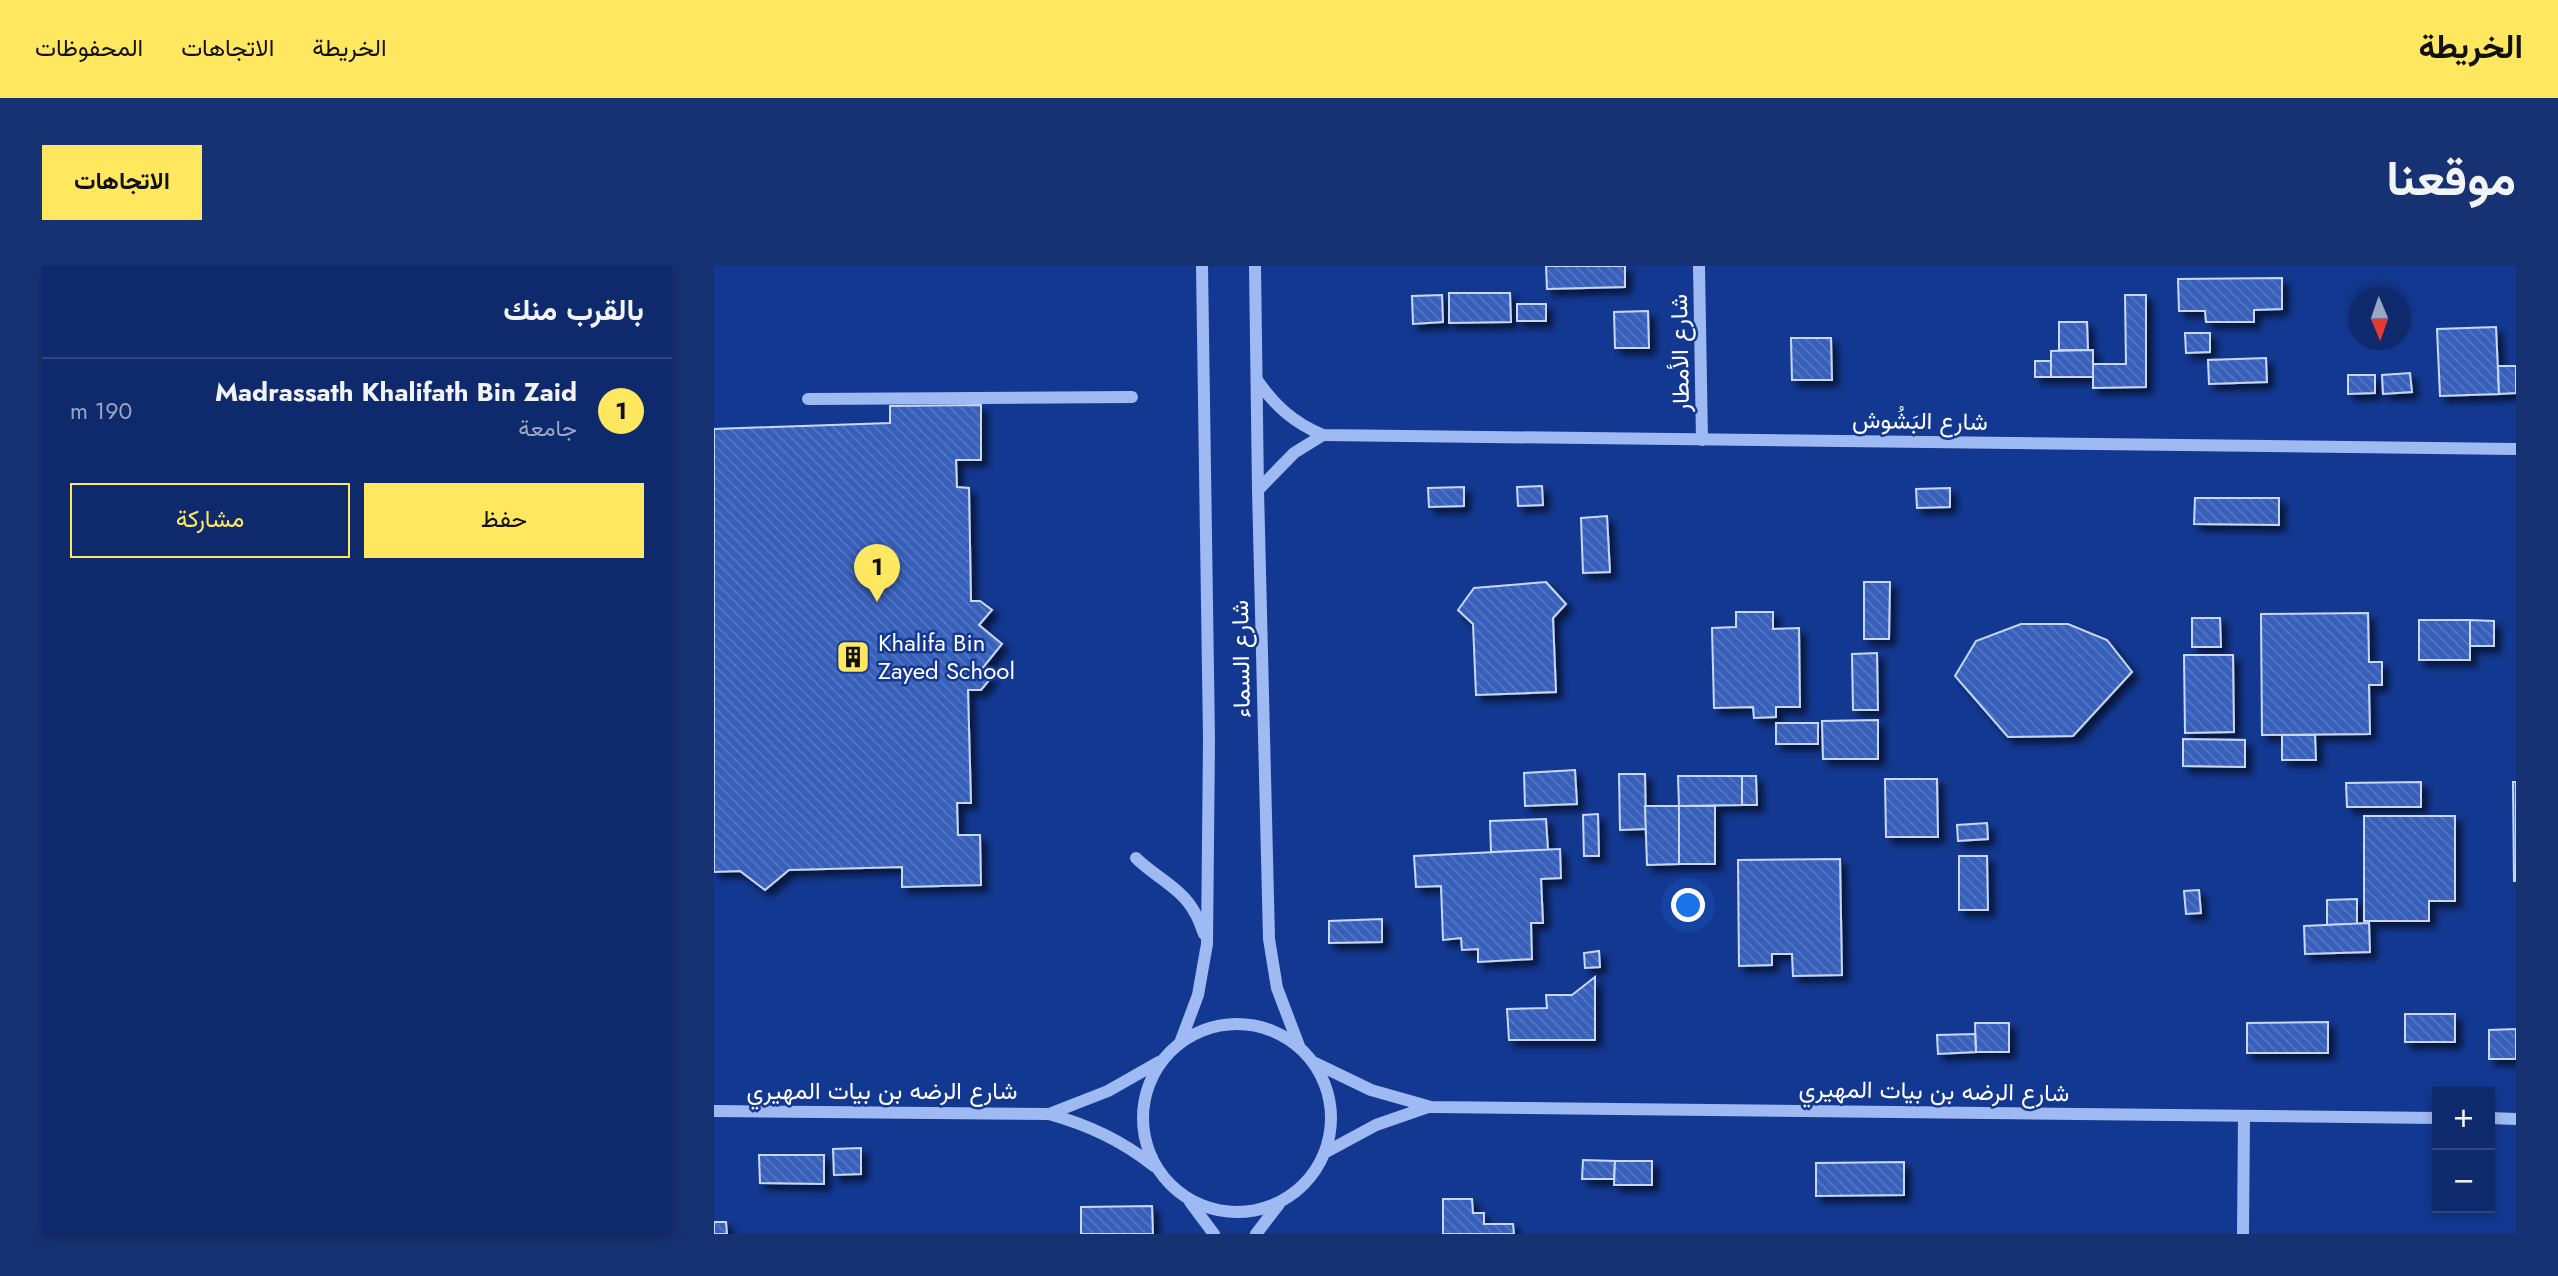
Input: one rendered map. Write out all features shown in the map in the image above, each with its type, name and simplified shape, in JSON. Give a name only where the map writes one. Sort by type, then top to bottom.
[{"type":"street","name":"شارع السماء","points":[[1180,1043],[1198,995],[1207,944],[1209,739],[1202,266]]},
{"type":"street","name":"شارع السماء","points":[[1255,266],[1269,939],[1277,988],[1299,1046]]},
{"type":"street","name":"شارع الأمطار","points":[[1699,266],[1702,440]]},
{"type":"street","name":"شارع البَشُوش","points":[[1257,380],[1273,401],[1292,419],[1323,435],[2516,449]]},
{"type":"street","points":[[808,399],[1132,397]]},
{"type":"street","points":[[1258,490],[1294,453],[1323,435]]},
{"type":"street","points":[[1136,858],[1188,902],[1195,912],[1207,944]]},
{"type":"street","points":[[1187,1199],[1212,1209],[1235,1212],[1258,1210],[1280,1202],[1299,1189],[1315,1172],[1326,1152],[1332,1129],[1332,1106],[1326,1084],[1315,1063],[1299,1046],[1281,1034],[1262,1026],[1240,1023],[1219,1025],[1198,1032],[1180,1043],[1163,1059],[1151,1079],[1144,1101],[1143,1124],[1147,1147],[1157,1168],[1187,1199],[1214,1234]]},
{"type":"street","name":"شارع الرضه بن بيات المهيري","points":[[1049,1114],[1108,1091],[1163,1059]]},
{"type":"street","name":"شارع الرضه بن بيات المهيري","points":[[1315,1063],[1371,1090],[1431,1107],[2432,1118]]},
{"type":"street","name":"شارع الرضه بن بيات المهيري","points":[[1326,1152],[1376,1125],[1431,1107]]},
{"type":"street","name":"شارع الرضه بن بيات المهيري","points":[[714,1111],[1049,1114],[1079,1122],[1107,1134],[1133,1149],[1157,1168]]},
{"type":"street","points":[[2243,1234],[2244,1116]]},
{"type":"street","points":[[2495,1118],[2516,1119]]},
{"type":"street","points":[[1256,1234],[1280,1202]]},
{"type":"building","points":[[1546,266],[1625,266],[1625,287],[1547,289]]},
{"type":"building","points":[[2282,278],[2282,309],[2254,310],[2254,322],[2206,322],[2205,311],[2179,311],[2178,279]]},
{"type":"building","points":[[1449,293],[1510,293],[1511,322],[1449,323]]},
{"type":"building","points":[[1442,295],[1443,322],[1413,324],[1412,296]]},
{"type":"building","points":[[2125,295],[2146,295],[2146,387],[2093,388],[2093,364],[2126,364]]},
{"type":"building","points":[[1517,304],[1546,304],[1546,321],[1517,321]]},
{"type":"building","points":[[1648,311],[1649,348],[1615,348],[1614,312]]},
{"type":"building","points":[[2059,322],[2087,322],[2088,350],[2059,350]]},
{"type":"building","points":[[2496,327],[2499,394],[2440,396],[2437,329]]},
{"type":"building","points":[[2185,333],[2210,333],[2210,352],[2186,353]]},
{"type":"building","points":[[1791,338],[1831,338],[1832,380],[1792,380]]},
{"type":"building","points":[[2093,350],[2093,377],[2051,377],[2051,351]]},
{"type":"building","points":[[2266,358],[2267,382],[2209,384],[2208,360]]},
{"type":"building","points":[[2035,361],[2051,361],[2051,377],[2035,377]]},
{"type":"building","points":[[2498,366],[2516,366],[2516,393],[2499,394]]},
{"type":"building","points":[[2410,373],[2412,392],[2383,394],[2382,375]]},
{"type":"building","points":[[2348,375],[2375,375],[2375,393],[2348,394]]},
{"type":"building","name":"Khalifa Bin Zayed School","points":[[981,405],[981,460],[956,460],[957,487],[969,488],[971,601],[980,601],[992,610],[979,625],[1002,644],[981,670],[991,678],[981,690],[968,690],[971,803],[957,803],[958,835],[980,835],[981,885],[902,887],[902,867],[789,870],[765,890],[740,871],[714,872],[714,429],[890,423],[890,406]]},
{"type":"building","points":[[1542,486],[1543,505],[1518,506],[1517,487]]},
{"type":"building","points":[[1464,487],[1464,506],[1429,507],[1428,488]]},
{"type":"building","points":[[1950,488],[1950,507],[1917,508],[1916,489]]},
{"type":"building","points":[[2195,498],[2279,498],[2279,525],[2194,524]]},
{"type":"building","points":[[1607,516],[1610,572],[1583,573],[1581,518]]},
{"type":"building","points":[[1546,582],[1566,604],[1553,618],[1556,692],[1476,695],[1473,624],[1458,610],[1474,588]]},
{"type":"building","points":[[1864,582],[1890,582],[1889,639],[1864,639]]},
{"type":"building","points":[[1736,612],[1773,612],[1773,629],[1799,628],[1800,707],[1776,707],[1776,717],[1754,718],[1753,707],[1714,708],[1712,628],[1736,627]]},
{"type":"building","points":[[2368,613],[2369,662],[2382,662],[2382,685],[2369,685],[2370,734],[2262,735],[2261,614]]},
{"type":"building","points":[[2192,618],[2220,618],[2221,647],[2192,647]]},
{"type":"building","points":[[2419,620],[2470,620],[2470,660],[2419,660]]},
{"type":"building","points":[[2470,620],[2494,621],[2494,646],[2470,646]]},
{"type":"building","points":[[2021,624],[2068,624],[2107,640],[2132,672],[2073,736],[2008,737],[1955,676],[1976,641]]},
{"type":"building","points":[[1877,653],[1878,710],[1853,710],[1852,654]]},
{"type":"building","points":[[2184,655],[2233,655],[2234,732],[2185,733]]},
{"type":"building","points":[[1878,720],[1878,759],[1823,759],[1822,721]]},
{"type":"building","points":[[1776,723],[1818,723],[1818,744],[1776,744]]},
{"type":"building","points":[[2282,735],[2315,735],[2316,760],[2282,760]]},
{"type":"building","points":[[2183,739],[2245,740],[2245,767],[2183,766]]},
{"type":"building","points":[[1575,770],[1577,804],[1525,806],[1524,773]]},
{"type":"building","points":[[1619,774],[1645,774],[1646,829],[1620,830]]},
{"type":"building","points":[[1678,776],[1742,776],[1742,805],[1679,806]]},
{"type":"building","points":[[1742,776],[1756,776],[1757,805],[1742,805]]},
{"type":"building","points":[[1885,779],[1937,779],[1938,837],[1886,837]]},
{"type":"building","points":[[2421,782],[2421,807],[2347,807],[2346,783]]},
{"type":"building","points":[[2513,782],[2516,782],[2516,881],[2514,881]]},
{"type":"building","points":[[1645,806],[1679,806],[1679,864],[1647,865]]},
{"type":"building","points":[[1679,806],[1715,806],[1715,864],[1679,864]]},
{"type":"building","points":[[1598,814],[1599,856],[1584,856],[1583,815]]},
{"type":"building","points":[[2364,816],[2455,816],[2455,901],[2429,901],[2429,921],[2364,921]]},
{"type":"building","points":[[1546,819],[1548,850],[1491,852],[1490,821]]},
{"type":"building","points":[[1987,823],[1988,839],[1958,841],[1957,825]]},
{"type":"building","points":[[1560,849],[1561,878],[1541,879],[1543,923],[1531,923],[1532,959],[1478,962],[1478,949],[1462,950],[1461,938],[1443,940],[1441,886],[1416,887],[1414,856]]},
{"type":"building","points":[[1959,856],[1987,856],[1988,910],[1959,910]]},
{"type":"building","points":[[1840,859],[1842,975],[1793,976],[1792,954],[1772,954],[1772,965],[1739,966],[1738,860]]},
{"type":"building","points":[[2199,890],[2201,913],[2186,914],[2184,891]]},
{"type":"building","points":[[2357,899],[2357,924],[2327,925],[2327,900]]},
{"type":"building","points":[[1382,919],[1382,942],[1329,943],[1329,921]]},
{"type":"building","points":[[2369,923],[2370,952],[2305,954],[2304,926]]},
{"type":"building","points":[[1599,951],[1600,967],[1585,968],[1584,953]]},
{"type":"building","points":[[1595,977],[1595,1040],[1509,1040],[1507,1009],[1547,1008],[1546,995],[1572,995]]},
{"type":"building","points":[[2405,1014],[2455,1014],[2455,1042],[2405,1042]]},
{"type":"building","points":[[2328,1022],[2328,1053],[2247,1053],[2247,1023]]},
{"type":"building","points":[[1975,1023],[2009,1023],[2009,1052],[1976,1052]]},
{"type":"building","points":[[2516,1029],[2516,1059],[2489,1059],[2489,1030]]},
{"type":"building","points":[[1975,1034],[1976,1052],[1938,1054],[1937,1035]]},
{"type":"building","points":[[861,1148],[861,1174],[834,1175],[833,1149]]},
{"type":"building","points":[[759,1155],[824,1155],[824,1184],[760,1183]]},
{"type":"building","points":[[1583,1160],[1615,1161],[1614,1179],[1582,1179]]},
{"type":"building","points":[[1615,1161],[1652,1161],[1652,1185],[1614,1185]]},
{"type":"building","points":[[1904,1162],[1904,1195],[1816,1196],[1816,1163]]},
{"type":"building","points":[[1443,1199],[1472,1199],[1473,1213],[1484,1213],[1484,1224],[1513,1224],[1514,1234],[1443,1234]]},
{"type":"building","points":[[1152,1206],[1153,1234],[1081,1234],[1081,1207]]},
{"type":"building","points":[[714,1222],[726,1222],[727,1234],[714,1234]]},
{"type":"place","name":"Madrassath Khalifath Bin Zaid","points":[[877,602]]},
{"type":"place","name":"Khalifa Bin Zayed School","points":[[853,657]]}]
